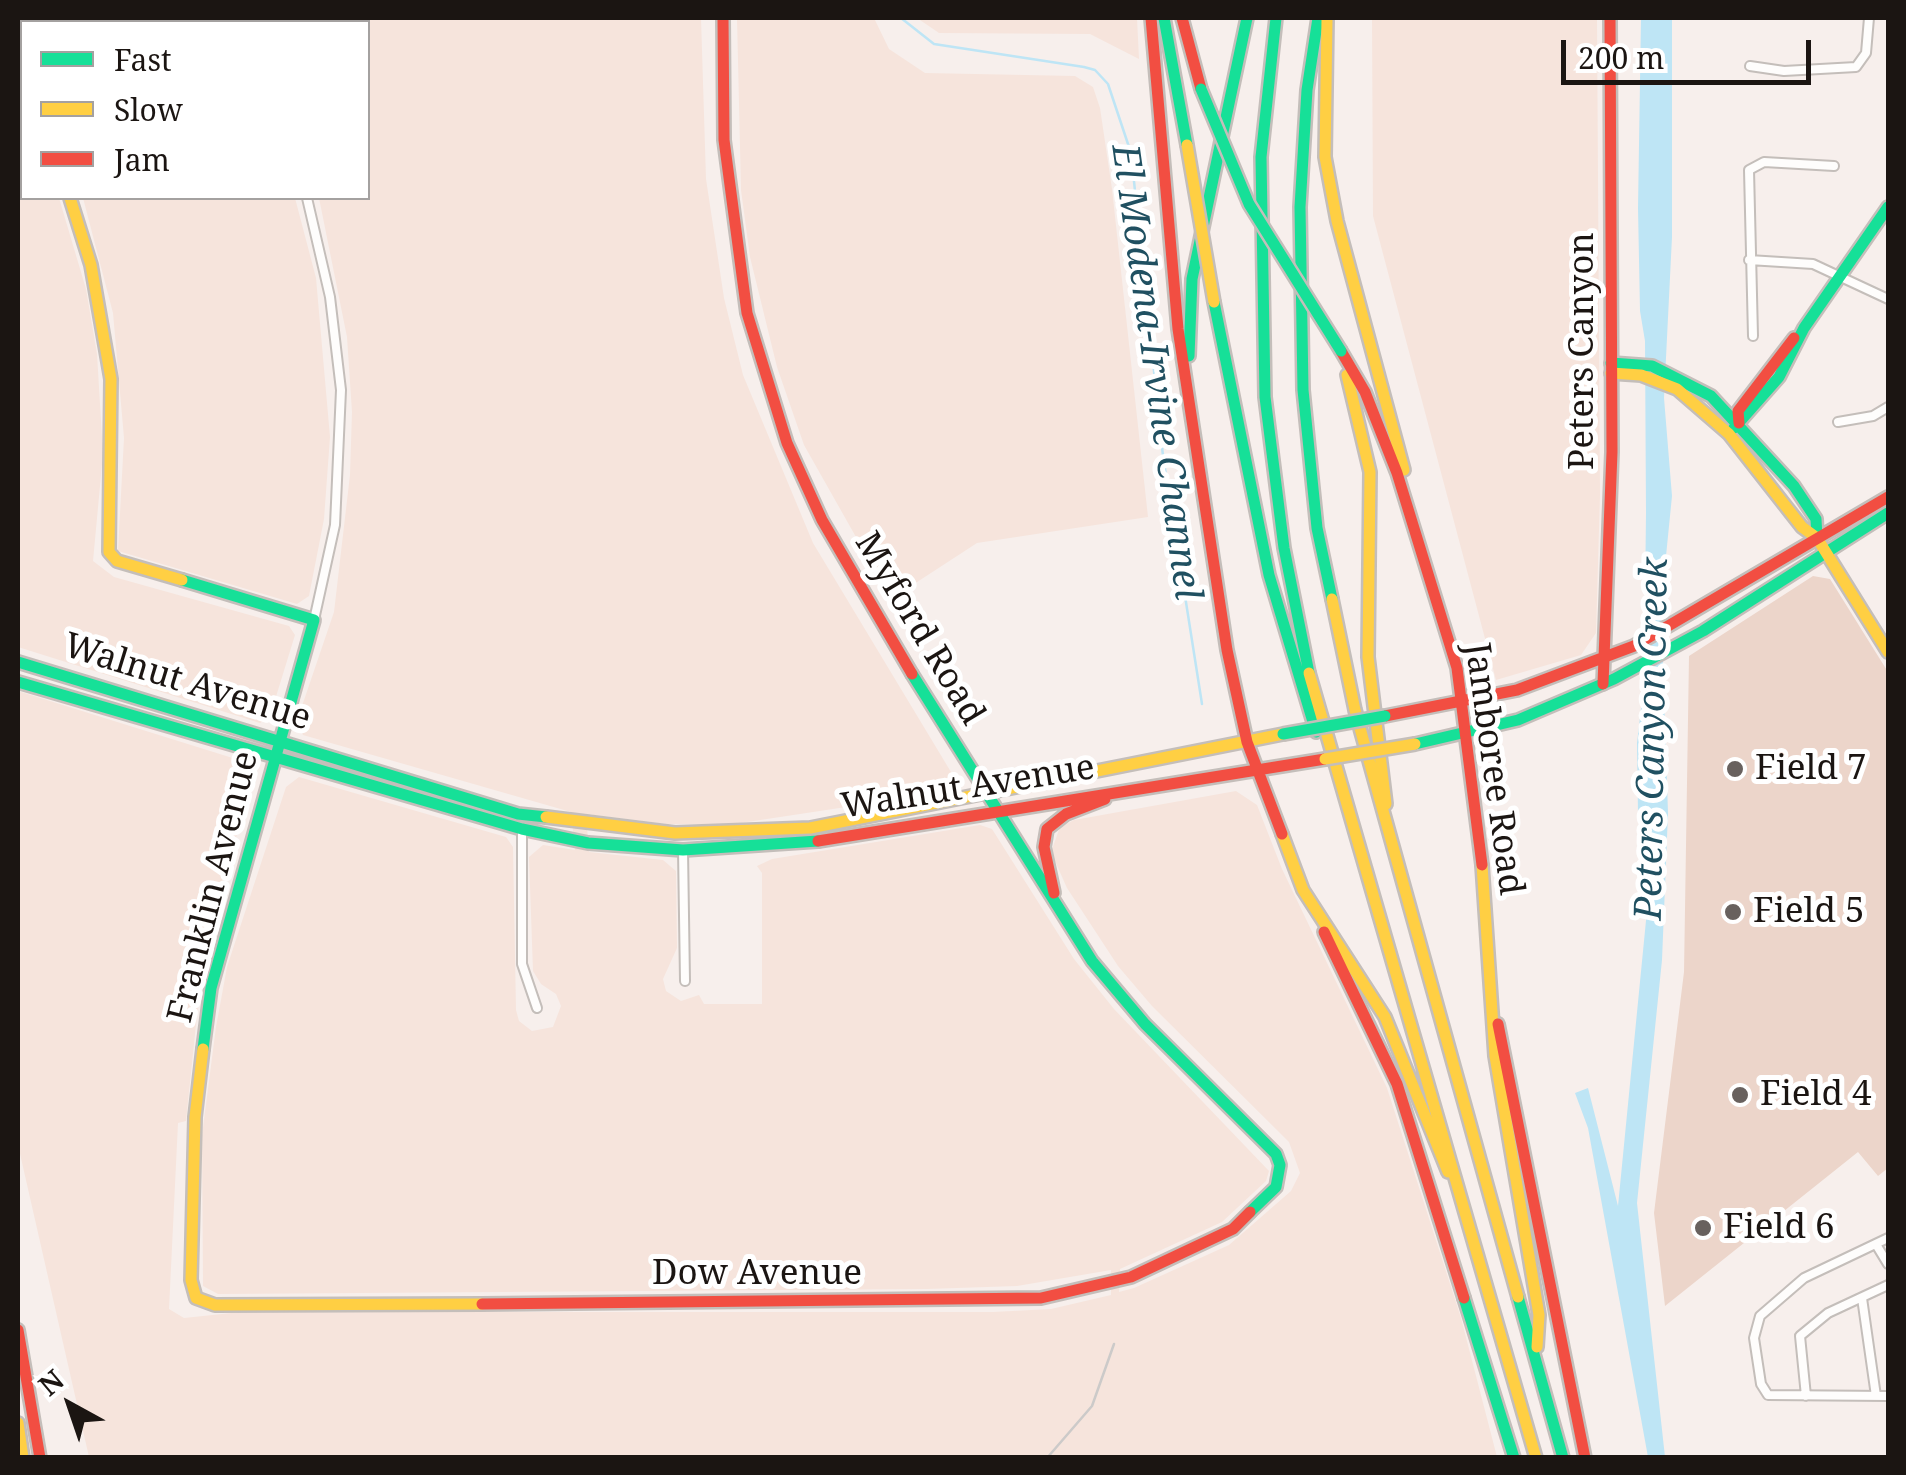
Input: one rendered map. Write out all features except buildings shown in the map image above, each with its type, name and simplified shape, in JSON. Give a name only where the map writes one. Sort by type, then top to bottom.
[{"type":"main road","name":"Myford Road","points":[[723,18],[724,140],[736,258],[747,313],[787,443],[860,591],[1105,978],[1276,1154],[1281,1175]]},
{"type":"main road","points":[[1151,18],[1178,329],[1227,650],[1247,742],[1303,890],[1397,1084],[1514,1458]]},
{"type":"main road","points":[[1164,18],[1214,302],[1269,576],[1312,722],[1357,840]]},
{"type":"main road","name":"Jamboree Road","points":[[1182,18],[1201,89],[1249,204],[1364,392],[1424,553],[1469,735],[1491,980],[1508,1084],[1585,1458]]},
{"type":"main road","points":[[1188,403],[1192,279],[1247,18]]},
{"type":"main road","points":[[1276,18],[1261,157],[1266,397],[1284,548],[1310,679],[1536,1458]]},
{"type":"main road","points":[[1318,18],[1308,90],[1300,207],[1303,390],[1322,555],[1355,710],[1563,1458]]},
{"type":"main road","points":[[1328,18],[1323,102],[1331,189],[1424,553]]},
{"type":"main road","name":"Peters Canyon","points":[[1603,684],[1611,368],[1610,18]]},
{"type":"main road","points":[[71,200],[91,265],[111,379],[109,552],[117,561],[314,620]]},
{"type":"main road","points":[[1739,423],[1738,411],[1768,366],[1804,328],[1888,207]]},
{"type":"main road","points":[[1729,434],[1781,373],[1804,328]]},
{"type":"main road","points":[[1341,351],[1370,472],[1368,657],[1386,790],[1386,825]]},
{"type":"main road","points":[[1768,366],[1781,373]]},
{"type":"main road","points":[[1611,368],[1633,369],[1711,396],[1794,486],[1816,519],[1817,538]]},
{"type":"main road","points":[[1677,382],[1729,434],[1802,526],[1817,538],[1888,652]]},
{"type":"main road","name":"Walnut Avenue","points":[[18,662],[518,814],[625,830],[760,833],[810,828],[988,796],[1516,690],[1634,646],[1888,496]]},
{"type":"main road","name":"Walnut Avenue","points":[[18,682],[522,829],[588,843],[683,850],[812,842],[1469,735],[1633,670],[1888,513]]},
{"type":"main road","name":"Franklin Avenue","points":[[196,1298],[191,1280],[201,1050],[215,966],[314,620]]},
{"type":"main road","points":[[101,706],[105,688]]},
{"type":"main road","points":[[1056,902],[1045,858],[1047,829],[1076,810],[1144,787]]},
{"type":"main road","points":[[1303,890],[1385,1017],[1443,1162],[1460,1194]]},
{"type":"main road","points":[[1491,980],[1495,1056],[1539,1315],[1536,1362]]},
{"type":"main road","name":"Dow Avenue","points":[[196,1298],[215,1304],[1041,1298],[1131,1277],[1206,1244],[1256,1208],[1281,1175]]},
{"type":"main road","points":[[18,1330],[40,1457]]},
{"type":"main road","points":[[18,1423],[23,1456]]},
{"type":"street","points":[[1750,66],[1784,70],[1856,67],[1866,54],[1870,18]]},
{"type":"street","points":[[1753,336],[1750,166],[1764,162],[1834,166]]},
{"type":"street","name":"Franklin Avenue","points":[[307,200],[330,297],[341,390],[334,525],[314,620]]},
{"type":"street","points":[[1750,260],[1799,260],[1888,299]]},
{"type":"street","points":[[1838,422],[1874,416],[1888,406]]},
{"type":"street","points":[[522,829],[522,964],[538,1008]]},
{"type":"street","points":[[683,850],[684,982]]},
{"type":"street","points":[[1888,1238],[1804,1278],[1760,1316],[1754,1338],[1761,1384],[1768,1395],[1888,1396]]},
{"type":"street","points":[[1877,1246],[1888,1264]]},
{"type":"street","points":[[1806,1396],[1800,1336],[1828,1313],[1888,1285]]},
{"type":"street","points":[[1862,1298],[1876,1396]]},
{"type":"shaded area","points":[[26,18],[240,20],[26,20]]},
{"type":"shaded area","points":[[701,18],[706,179],[724,298],[743,375],[813,543],[954,777],[945,792],[734,824],[667,824],[586,814],[589,852],[663,860],[676,871],[677,948],[663,979],[666,991],[681,1001],[699,995],[704,1004],[762,1004],[762,873],[757,866],[772,859],[980,825],[992,829],[1074,959],[1114,1009],[1269,1171],[1266,1181],[1222,1222],[1120,1269],[1119,1292],[1229,1245],[1291,1191],[1300,1173],[1289,1142],[1152,1006],[1118,966],[1067,888],[1051,852],[1060,827],[1074,820],[1236,791],[1257,805],[1282,869],[1387,1088],[1461,1318],[1497,1457],[89,1457],[18,1145],[18,691],[255,765],[210,937],[200,986],[186,1121],[178,1123],[169,1309],[184,1318],[241,1312],[993,1312],[1051,1309],[1111,1295],[1111,1270],[1017,1286],[927,1289],[218,1294],[203,1286],[202,1135],[216,1027],[227,967],[286,787],[299,777],[506,837],[513,847],[516,1010],[519,1021],[532,1031],[553,1027],[561,1006],[556,994],[541,984],[533,971],[529,857],[543,845],[575,850],[571,812],[303,735],[300,728],[302,706],[334,612],[350,475],[352,412],[347,337],[319,200],[370,200],[370,20],[264,20]]},
{"type":"shaded area","points":[[737,18],[874,18],[889,49],[925,73],[1075,76],[1093,87],[1100,108],[1112,189],[1148,517],[977,543],[891,599],[804,445],[777,367],[750,257],[741,190]]},
{"type":"shaded area","points":[[917,18],[1137,18],[1139,59],[1090,34],[939,33]]},
{"type":"shaded area","points":[[1372,18],[1597,18],[1600,495],[1596,633],[1581,655],[1496,680],[1373,216]]},
{"type":"shaded area","points":[[18,61],[20,200],[60,200],[86,289],[97,354],[103,454],[93,561],[114,577],[289,626],[295,635],[270,716],[260,723],[18,647]]},
{"type":"shaded area","points":[[84,200],[296,200],[316,278],[330,437],[324,519],[309,596],[297,604],[118,551],[124,438],[113,313]]},
{"type":"shaded area","points":[[1813,576],[1830,579],[1888,672],[1888,1168],[1878,1176],[1858,1152],[1665,1306],[1654,1213],[1684,972],[1689,656]]},
{"type":"water","name":"Peters Canyon Creek","points":[[1641,18],[1672,18],[1672,237],[1664,398],[1672,496],[1661,606],[1668,813],[1662,960],[1637,1203],[1665,1457],[1648,1457],[1588,1128],[1575,1093],[1588,1088],[1618,1206],[1649,890],[1638,813],[1637,743],[1644,683],[1646,513],[1645,341],[1640,311],[1638,208]]},
{"type":"waterway","name":"El Modena-Irvine Channel","points":[[901,18],[934,44],[1084,67],[1095,70],[1108,84],[1131,153],[1163,456],[1202,704]]},
{"type":"railway","points":[[1047,1458],[1092,1406],[1114,1344]]},
{"type":"traffic: fast","points":[[1164,18],[1187,145]]},
{"type":"traffic: fast","points":[[1189,356],[1192,279],[1247,18]]},
{"type":"traffic: fast","points":[[1276,18],[1261,157],[1265,397],[1284,548],[1309,673]]},
{"type":"traffic: fast","points":[[1318,18],[1307,90],[1300,207],[1303,390],[1317,528],[1332,599]]},
{"type":"traffic: fast","points":[[1201,89],[1249,204],[1341,351]]},
{"type":"traffic: fast","points":[[1734,428],[1779,377],[1804,328],[1888,207]]},
{"type":"traffic: fast","points":[[1214,302],[1269,575],[1316,732]]},
{"type":"traffic: fast","points":[[1611,363],[1652,366],[1711,396],[1794,486],[1816,519],[1817,538]]},
{"type":"traffic: fast","points":[[1415,744],[1518,720],[1614,679],[1703,631],[1888,513]]},
{"type":"traffic: fast","points":[[182,580],[314,620],[211,988],[203,1049]]},
{"type":"traffic: fast","points":[[18,662],[518,814],[546,817]]},
{"type":"traffic: fast","points":[[912,674],[1092,961],[1145,1024],[1276,1154],[1280,1165],[1276,1187],[1250,1212]]},
{"type":"traffic: fast","points":[[18,682],[522,829],[588,843],[683,850],[818,841]]},
{"type":"traffic: fast","points":[[1283,734],[1385,716]]},
{"type":"traffic: fast","points":[[1518,1297],[1563,1458]]},
{"type":"traffic: fast","points":[[1464,1298],[1514,1458]]},
{"type":"traffic: slow","points":[[19,18],[20,22]]},
{"type":"traffic: slow","points":[[1327,18],[1325,157],[1337,221],[1404,470]]},
{"type":"traffic: slow","points":[[1187,145],[1214,302]]},
{"type":"traffic: slow","points":[[71,200],[91,265],[111,379],[109,552],[117,561],[182,580]]},
{"type":"traffic: slow","points":[[1611,373],[1641,375],[1677,389],[1729,434],[1802,527],[1817,538],[1888,652]]},
{"type":"traffic: slow","points":[[1347,375],[1370,472],[1368,657],[1386,804]]},
{"type":"traffic: slow","points":[[1332,599],[1355,710],[1518,1297]]},
{"type":"traffic: slow","points":[[1309,673],[1536,1458]]},
{"type":"traffic: slow","points":[[546,817],[675,833],[810,828],[1283,734]]},
{"type":"traffic: slow","points":[[1325,759],[1415,744]]},
{"type":"traffic: slow","points":[[1282,834],[1303,890],[1385,1017],[1448,1172]]},
{"type":"traffic: slow","points":[[1482,865],[1495,1056],[1539,1315],[1537,1347]]},
{"type":"traffic: slow","points":[[203,1049],[195,1117],[191,1280],[196,1298],[215,1305],[482,1304]]},
{"type":"traffic: slow","points":[[18,1423],[23,1458]]},
{"type":"traffic: jam","points":[[723,18],[724,140],[747,313],[787,443],[822,520],[912,674]]},
{"type":"traffic: jam","points":[[1151,18],[1178,329],[1227,650],[1247,742],[1282,834]]},
{"type":"traffic: jam","points":[[1182,18],[1201,89]]},
{"type":"traffic: jam","points":[[1603,684],[1612,452],[1610,18]]},
{"type":"traffic: jam","points":[[1739,423],[1738,411],[1794,338]]},
{"type":"traffic: jam","points":[[1341,351],[1365,392],[1397,473],[1457,668],[1482,865]]},
{"type":"traffic: jam","points":[[1385,716],[1517,690],[1634,646],[1888,497]]},
{"type":"traffic: jam","points":[[818,841],[1325,759]]},
{"type":"traffic: jam","points":[[1054,893],[1044,847],[1047,829],[1066,814],[1105,799]]},
{"type":"traffic: jam","points":[[1324,932],[1397,1084],[1464,1298]]},
{"type":"traffic: jam","points":[[1498,1024],[1585,1458]]},
{"type":"traffic: jam","points":[[482,1304],[1041,1298],[1131,1277],[1233,1229],[1250,1212]]},
{"type":"traffic: jam","points":[[18,1330],[40,1458]]},
{"type":"place","name":"Field 7","points":[[1735,769]]},
{"type":"place","name":"Field 5","points":[[1733,912]]},
{"type":"place","name":"Field 4","points":[[1740,1095]]},
{"type":"place","name":"Field 6","points":[[1703,1228]]}]
